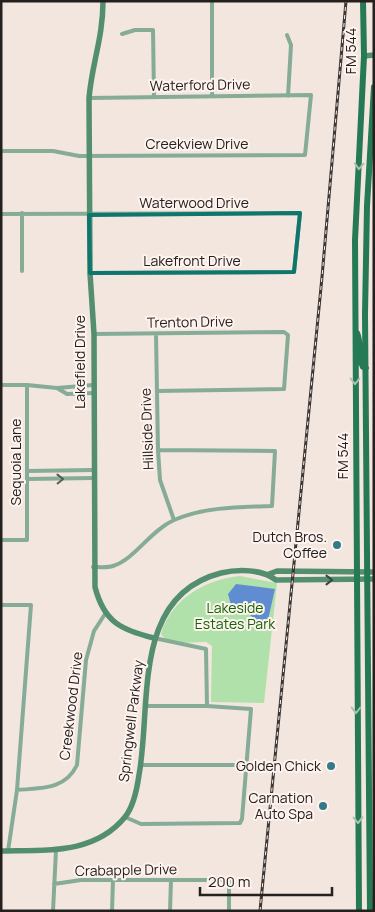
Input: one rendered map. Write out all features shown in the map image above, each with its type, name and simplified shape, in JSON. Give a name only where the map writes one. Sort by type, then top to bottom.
[{"type":"main road","name":"FM 544","points":[[359,911],[355,240],[364,56],[363,1]]},
{"type":"main road","name":"FM 544","points":[[370,904],[368,682],[370,579],[366,572],[370,512],[367,452],[366,206],[374,87]]},
{"type":"main road","points":[[362,109],[365,118],[364,137],[366,143],[370,145]]},
{"type":"main road","points":[[355,330],[359,338],[360,358],[366,368]]},
{"type":"main road","points":[[355,452],[367,452]]},
{"type":"main road","points":[[357,683],[368,682]]},
{"type":"main road","points":[[358,787],[369,787]]},
{"type":"main road","points":[[359,901],[370,904]]},
{"type":"street","name":"Lakefield Drive","points":[[103,1],[103,27],[91,77],[89,98],[90,273],[94,334],[93,478],[95,587],[99,602],[106,614],[128,632],[206,649],[207,706]]},
{"type":"street","points":[[212,1],[212,96]]},
{"type":"street","points":[[122,34],[135,30],[153,30],[154,97]]},
{"type":"street","points":[[287,35],[291,46],[288,96]]},
{"type":"street","points":[[364,56],[374,55]]},
{"type":"street","name":"Waterford Drive","points":[[89,98],[311,95],[305,155]]},
{"type":"street","name":"Creekview Drive","points":[[1,151],[53,151],[89,156],[305,155]]},
{"type":"street","points":[[22,213],[22,271]]},
{"type":"street","name":"Waterwood Drive","points":[[1,214],[300,213],[294,272]]},
{"type":"street","name":"Lakefront Drive","points":[[90,273],[294,272]]},
{"type":"street","name":"Trenton Drive","points":[[94,334],[286,333],[284,389],[157,391]]},
{"type":"street","name":"Hillside Drive","points":[[156,334],[160,480],[174,520]]},
{"type":"street","points":[[1,385],[57,388],[93,385]]},
{"type":"street","name":"Sequoia Lane","points":[[1,540],[27,540],[27,385]]},
{"type":"street","points":[[57,388],[67,394],[93,394]]},
{"type":"street","points":[[94,567],[112,567],[124,560],[155,532],[174,520],[222,507],[272,506],[275,451],[158,450]]},
{"type":"street","points":[[27,471],[93,470]]},
{"type":"street","points":[[26,479],[93,478]]},
{"type":"street","name":"Springwell Parkway","points":[[5,851],[66,850],[94,841],[125,817],[134,799],[141,765],[154,638],[169,608],[196,584],[216,575],[233,571],[269,574],[277,571],[374,572]]},
{"type":"street","points":[[305,571],[305,580]]},
{"type":"street","name":"Springwell Parkway","points":[[269,574],[276,580],[370,579]]},
{"type":"street","points":[[1,604],[31,605],[17,790],[5,851]]},
{"type":"street","name":"Creekwood Drive","points":[[17,790],[54,787],[63,783],[73,774],[77,765],[86,660],[94,631],[106,614]]},
{"type":"street","points":[[125,817],[141,824],[240,823],[251,709],[207,706],[147,706]]},
{"type":"street","points":[[141,765],[247,765]]},
{"type":"street","points":[[53,911],[56,850]]},
{"type":"street","name":"Crabapple Drive","points":[[54,884],[81,880],[229,880],[229,911]]},
{"type":"street","points":[[112,911],[113,880]]},
{"type":"street","points":[[170,911],[171,880]]},
{"type":"highlighted area","points":[[300,213],[294,272],[90,273],[89,215]]},
{"type":"green space","name":"Lakeside Estates Park","points":[[240,576],[277,583],[264,703],[211,702],[212,646],[206,642],[175,642],[164,638],[161,634],[166,622],[181,601],[203,586],[215,581]]},
{"type":"water","points":[[236,584],[275,589],[268,620],[258,622],[242,608],[231,605],[228,594]]},
{"type":"railway","points":[[260,911],[322,277],[346,1]]},
{"type":"place","name":"Dutch Bros. Coffee","points":[[337,545]]},
{"type":"place","name":"Golden Chick","points":[[331,766]]},
{"type":"place","name":"Carnation Auto Spa","points":[[323,806]]}]
